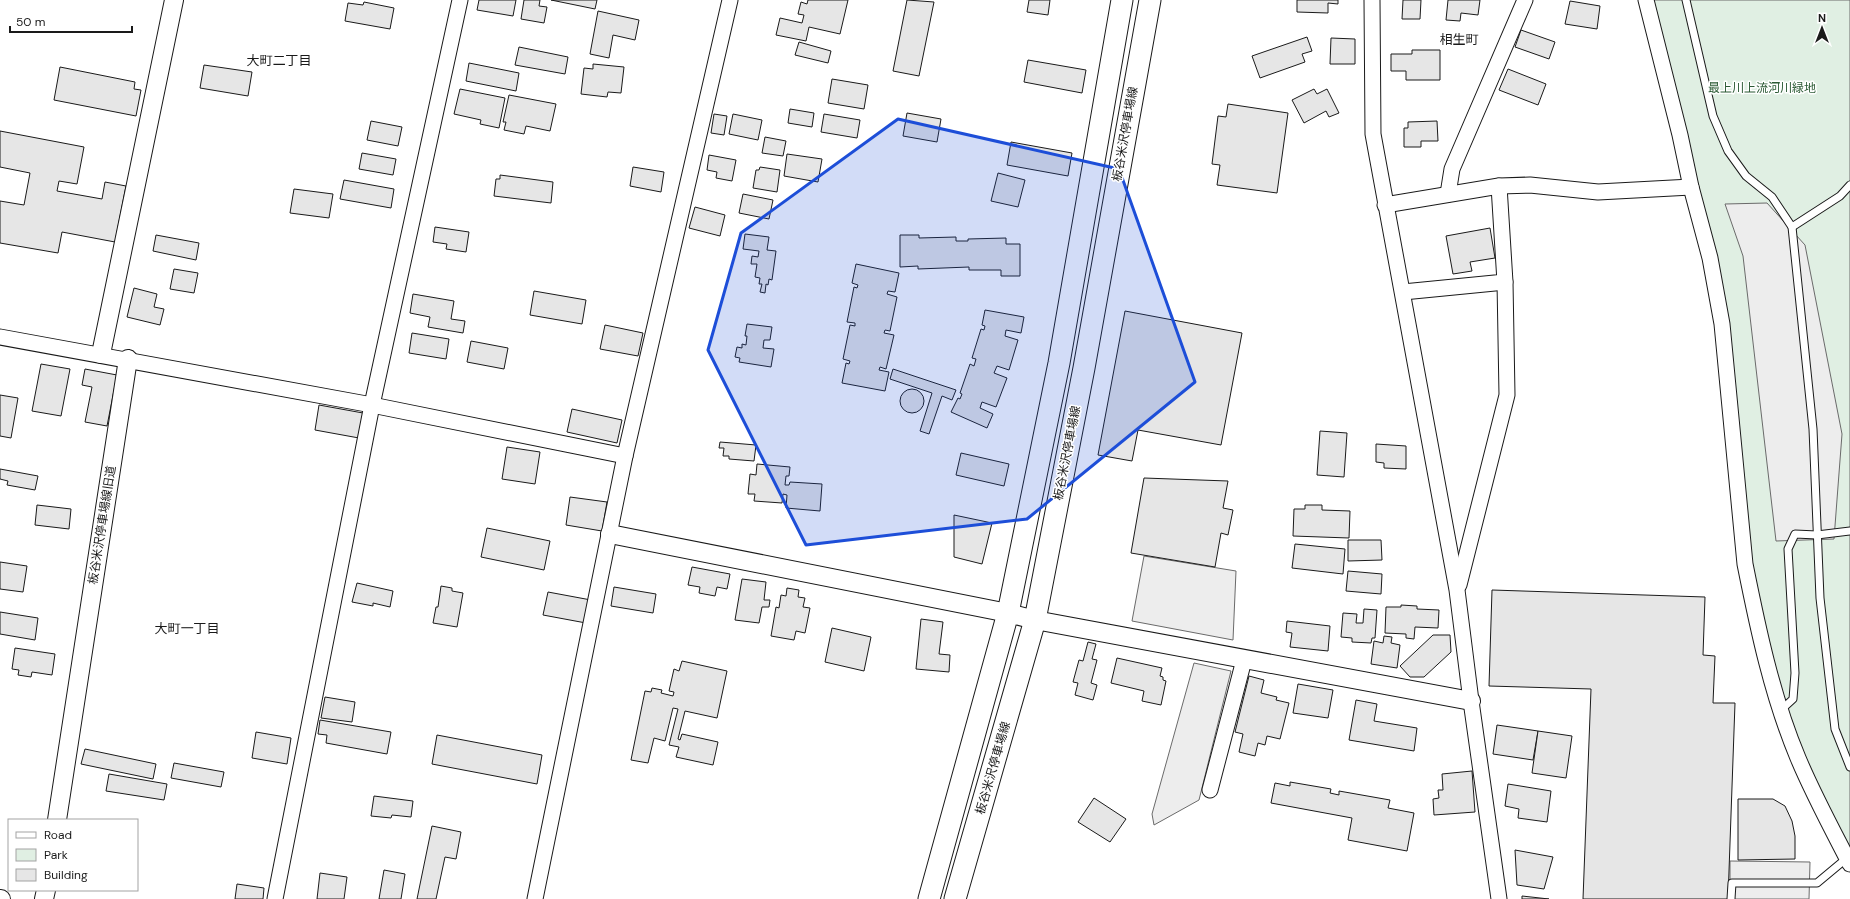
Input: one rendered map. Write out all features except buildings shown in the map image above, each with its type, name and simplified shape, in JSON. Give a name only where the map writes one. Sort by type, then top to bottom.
[{"type":"main road","points":[[929,899],[1008,612],[1059,363],[1122,0]]},
{"type":"main road","name":"板谷米沢停車場線","points":[[955,899],[1035,620],[1084,368],[1150,0]]},
{"type":"street","points":[[101,354],[174,0]]},
{"type":"street","points":[[275,899],[372,405],[460,0]]},
{"type":"street","points":[[535,899],[625,456],[730,0]]},
{"type":"street","points":[[1372,0],[1373,134],[1457,590],[1499,899]]},
{"type":"street","points":[[1448,194],[1452,169],[1525,0]]},
{"type":"street","points":[[1646,0],[1680,135],[1691,187],[1710,258],[1722,324],[1745,564],[1763,646],[1781,710],[1798,758],[1848,861]]},
{"type":"street","points":[[1385,205],[1498,186],[1530,185],[1598,192],[1691,187]]},
{"type":"street","points":[[1457,590],[1507,395],[1505,282],[1498,186]]},
{"type":"street","points":[[1403,292],[1505,282]]},
{"type":"street","points":[[0,337],[101,354],[372,405],[625,456]]},
{"type":"street","name":"板谷米沢停車場線旧道","points":[[57,819],[128,359]]},
{"type":"street","points":[[610,534],[1008,612],[1035,620],[1471,701]]},
{"type":"street","points":[[1210,790],[1244,660]]},
{"type":"lane","points":[[1686,0],[1713,116],[1728,151],[1746,176],[1772,197],[1792,226],[1813,429],[1820,598],[1835,729],[1850,767]]},
{"type":"lane","points":[[1792,226],[1840,196],[1850,185]]},
{"type":"lane","points":[[1781,710],[1793,699],[1794,673],[1788,550],[1795,534],[1817,535],[1850,531]]},
{"type":"lane","points":[[1731,899],[1732,883],[1817,883],[1848,861]]},
{"type":"highlighted area","points":[[898,119],[1119,169],[1195,382],[1027,519],[806,545],[708,350],[741,233]]},
{"type":"green space","name":"最上川上流河川緑地","points":[[1651,0],[1850,0],[1850,851],[1803,757],[1777,678],[1750,563],[1725,323]]},
{"type":"shaded area","points":[[1767,203],[1805,245],[1842,434],[1834,539],[1776,541],[1743,256],[1725,204]]},
{"type":"shaded area","points":[[1144,556],[1236,571],[1233,640],[1132,621]]},
{"type":"shaded area","points":[[1194,663],[1231,671],[1199,800],[1154,825],[1152,814]]},
{"type":"shaded area","points":[[1730,861],[1810,862],[1809,899],[1730,899]]},
{"type":"district","name":"相生町","points":[[1459,39]]},
{"type":"district","name":"大町二丁目","points":[[279,60]]},
{"type":"district","name":"大町一丁目","points":[[187,628]]}]
